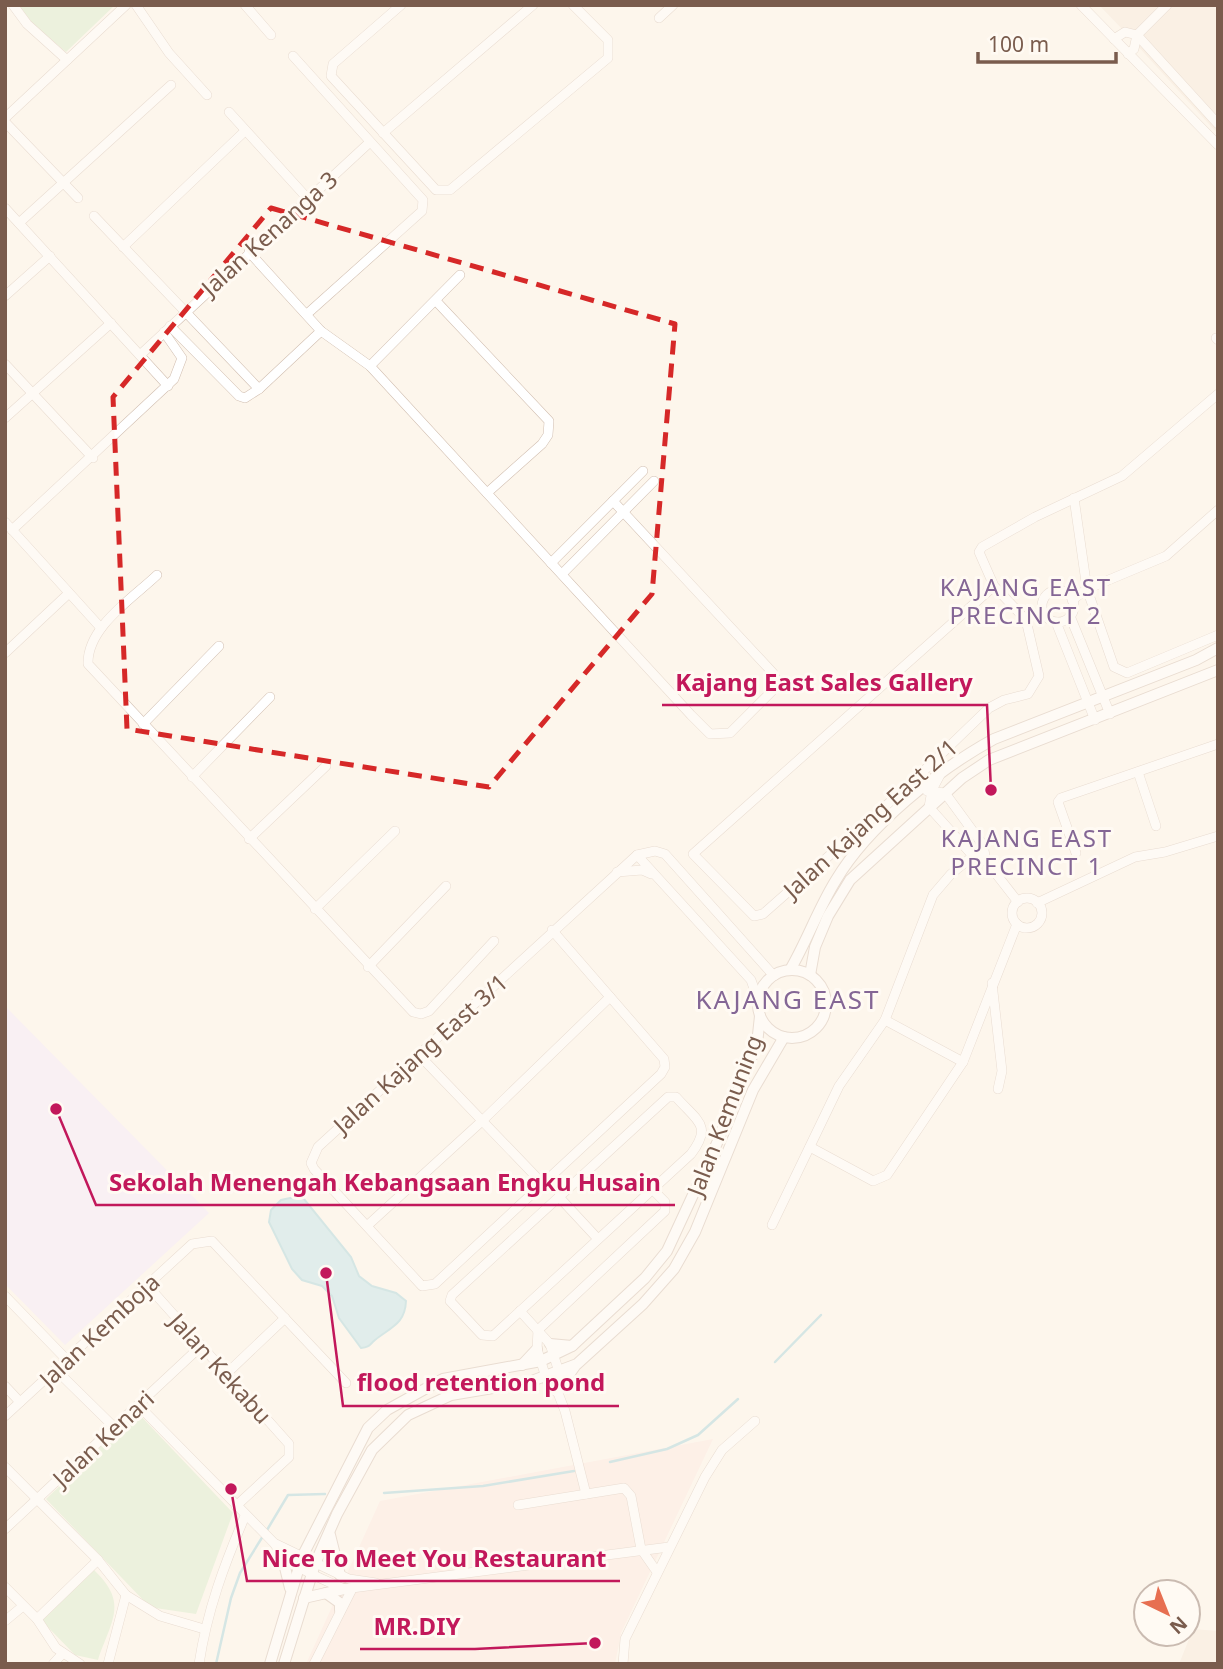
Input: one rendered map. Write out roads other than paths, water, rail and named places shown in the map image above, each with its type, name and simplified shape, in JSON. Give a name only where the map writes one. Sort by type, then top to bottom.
[{"type":"street","points":[[13,5],[27,24],[67,60]]},
{"type":"street","points":[[78,198],[5,120],[126,5]]},
{"type":"street","points":[[136,5],[169,53],[206,95]]},
{"type":"street","points":[[262,5],[248,9],[271,35]]},
{"type":"street","points":[[401,5],[333,64],[331,76],[436,190],[450,190],[608,58],[608,40],[573,5]]},
{"type":"street","points":[[383,133],[533,5]]},
{"type":"street","points":[[659,18],[673,5]]},
{"type":"street","points":[[1081,5],[1218,145]]},
{"type":"street","points":[[1128,54],[1136,39],[1167,5]]},
{"type":"street","points":[[1114,39],[1125,32],[1136,39],[1218,124]]},
{"type":"street","points":[[292,56],[423,200],[422,211],[307,314]]},
{"type":"street","points":[[19,223],[171,85]]},
{"type":"street","points":[[229,112],[308,199]]},
{"type":"street","points":[[123,247],[246,131]]},
{"type":"street","name":"Jalan Kenanga 3","points":[[140,355],[183,312],[370,142]]},
{"type":"street","points":[[5,208],[168,386]]},
{"type":"street","points":[[93,216],[259,389]]},
{"type":"street","points":[[249,252],[321,331],[370,366],[710,734],[730,733],[772,691],[777,682],[773,673],[613,501]]},
{"type":"street","points":[[5,296],[50,257]]},
{"type":"street","points":[[370,366],[460,275]]},
{"type":"street","points":[[436,301],[549,421],[548,435],[487,493]]},
{"type":"street","points":[[5,418],[111,323]]},
{"type":"street","points":[[167,329],[239,396],[250,397],[321,331]]},
{"type":"street","points":[[101,628],[8,526],[93,458],[168,386],[179,372],[182,358],[167,329]]},
{"type":"street","points":[[5,364],[93,458]]},
{"type":"street","points":[[1043,612],[1026,620],[993,586],[979,552],[982,547],[1122,476],[1218,394]]},
{"type":"street","points":[[551,563],[643,471]]},
{"type":"street","points":[[562,574],[654,481]]},
{"type":"street","points":[[1074,498],[1087,589],[1114,667],[1127,673],[1218,635]]},
{"type":"street","points":[[1110,714],[1070,616],[1072,600],[1087,589],[1166,556],[1218,510]]},
{"type":"street","points":[[158,575],[101,628],[90,644],[88,664],[368,967],[413,1012],[421,1014],[429,1011],[494,942]]},
{"type":"street","name":"Jalan Kajang East 2/1","points":[[993,586],[693,854],[754,916],[764,914],[907,787],[989,708],[1004,700],[1028,694],[1035,687],[1040,676],[1026,620]]},
{"type":"street","points":[[1043,612],[1044,598],[1052,592],[1066,593],[1072,600]]},
{"type":"street","points":[[5,652],[68,594]]},
{"type":"street","points":[[1043,612],[1056,622],[1095,720]]},
{"type":"street","points":[[1056,622],[1070,616]]},
{"type":"street","points":[[143,724],[219,646]]},
{"type":"street","points":[[790,970],[835,881],[852,856],[917,794],[965,755],[994,739],[1196,660],[1218,648]]},
{"type":"street","points":[[810,975],[815,947],[850,880],[945,793],[989,760],[1218,670]]},
{"type":"street","points":[[192,777],[270,697]]},
{"type":"street","points":[[1076,853],[1059,799],[1218,744]]},
{"type":"street","points":[[249,839],[326,766]]},
{"type":"street","points":[[1138,772],[1156,827]]},
{"type":"street","points":[[929,807],[932,790],[940,775]]},
{"type":"street","points":[[917,794],[932,790],[945,793],[983,845],[986,862]]},
{"type":"street","points":[[929,807],[973,856],[986,862],[1018,902]]},
{"type":"street","points":[[314,909],[395,831]]},
{"type":"street","points":[[1037,903],[1042,914],[1036,925],[1024,928],[1017,924],[1012,912],[1018,902],[1026,899],[1037,903],[1135,857],[1165,852],[1218,836]]},
{"type":"street","points":[[757,997],[774,976],[790,970],[810,975],[818,982],[826,1001],[821,1022],[805,1035],[784,1037],[774,1033],[761,1016],[751,980],[637,855],[655,850],[665,854],[774,976]]},
{"type":"street","name":"Jalan Kajang East 3/1","points":[[543,1184],[435,1284],[422,1286],[368,1225],[319,1176],[311,1163],[318,1147],[340,1125],[420,1056],[552,930],[637,855]]},
{"type":"street","points":[[772,1225],[839,1086],[885,1020],[933,895],[951,874],[973,856]]},
{"type":"street","points":[[617,872],[642,870],[656,876]]},
{"type":"street","points":[[368,967],[446,886]]},
{"type":"street","points":[[810,1147],[873,1181],[881,1180],[963,1062],[992,982],[1017,924]]},
{"type":"street","points":[[420,1056],[543,1184],[661,1074],[665,1067],[664,1059],[552,930]]},
{"type":"street","points":[[992,982],[1002,1071],[998,1089]]},
{"type":"street","points":[[368,1225],[482,1121],[610,997]]},
{"type":"street","name":"Jalan Kemuning","points":[[270,1664],[300,1562],[368,1428],[387,1410],[443,1379],[541,1361],[572,1346],[645,1278],[667,1251],[717,1143],[757,1044],[761,1016]]},
{"type":"street","points":[[885,1020],[963,1062]]},
{"type":"street","name":"Jalan Kemuning","points":[[284,1664],[314,1569],[372,1450],[408,1415],[451,1395],[529,1382],[555,1382],[643,1304],[674,1269],[705,1210],[754,1090],[784,1037]]},
{"type":"street","points":[[668,1097],[676,1097],[703,1126],[703,1138],[691,1154],[653,1190],[493,1336],[481,1335],[450,1298],[668,1097]]},
{"type":"street","points":[[691,1154],[717,1143]]},
{"type":"street","points":[[555,1382],[541,1361],[537,1349],[538,1330],[665,1211],[665,1202],[653,1190]]},
{"type":"street","points":[[559,1197],[598,1240]]},
{"type":"street","name":"Jalan Kemboja","points":[[5,1416],[192,1244],[212,1241],[285,1318]]},
{"type":"street","name":"Jalan Kekabu","points":[[148,1286],[289,1444],[289,1457],[236,1506]]},
{"type":"street","points":[[5,1296],[67,1360]]},
{"type":"street","points":[[520,1311],[550,1344],[554,1356],[555,1382],[586,1494]]},
{"type":"street","points":[[225,1375],[285,1318],[346,1382]]},
{"type":"street","points":[[550,1344],[572,1346]]},
{"type":"street","name":"Jalan Kenari","points":[[5,1529],[200,1347]]},
{"type":"street","points":[[522,1365],[537,1349]]},
{"type":"street","points":[[56,1370],[114,1427]]},
{"type":"street","points":[[5,1387],[20,1402]]},
{"type":"street","points":[[138,1405],[245,1516],[300,1562]]},
{"type":"street","points":[[623,1664],[625,1639],[669,1546],[722,1450],[755,1421]]},
{"type":"street","points":[[5,1467],[98,1560],[126,1595],[160,1616],[204,1629]]},
{"type":"street","points":[[518,1505],[624,1488],[631,1496],[641,1549],[657,1572]]},
{"type":"street","points":[[199,1664],[204,1629],[216,1587],[245,1516]]},
{"type":"street","points":[[330,1533],[340,1575]]},
{"type":"street","points":[[272,1540],[282,1555],[290,1594]]},
{"type":"street","points":[[304,1598],[669,1546]]},
{"type":"street","points":[[282,1555],[314,1569],[348,1590]]},
{"type":"street","points":[[37,1619],[98,1560]]},
{"type":"street","points":[[314,1569],[385,1585]]},
{"type":"street","points":[[5,1587],[37,1619],[63,1653],[80,1664]]},
{"type":"street","points":[[314,1664],[348,1590]]},
{"type":"street","points":[[326,1593],[340,1602],[340,1610]]},
{"type":"street","points":[[108,1664],[126,1595]]},
{"type":"street","points":[[5,1622],[23,1606]]},
{"type":"street","points":[[53,1664],[63,1653]]},
{"type":"water","points":[[304,1199],[351,1257],[359,1276],[372,1286],[396,1293],[406,1301],[400,1320],[368,1346],[361,1348],[339,1318],[332,1296],[322,1286],[302,1280],[292,1269],[269,1222],[271,1210],[281,1200]]},
{"type":"waterway","points":[[775,1362],[821,1315]]},
{"type":"waterway","points":[[610,1462],[667,1449],[698,1435],[738,1399]]},
{"type":"waterway","points":[[384,1493],[483,1486],[574,1471]]},
{"type":"waterway","points":[[267,1530],[288,1495],[325,1494]]},
{"type":"waterway","points":[[216,1664],[231,1598],[240,1573],[263,1536]]},
{"type":"place","name":"Kajang East Sales Gallery","points":[[991,790]]},
{"type":"place","name":"Sekolah Menengah Kebangsaan Engku Husain","points":[[56,1109]]},
{"type":"place","name":"flood retention pond","points":[[326,1273]]},
{"type":"place","name":"Nice To Meet You Restaurant","points":[[231,1489]]},
{"type":"place","name":"MR.DIY","points":[[595,1643]]},
{"type":"district","name":"KAJANG EAST PRECINCT 2","points":[[1026,600]]},
{"type":"district","name":"KAJANG EAST PRECINCT 1","points":[[1027,851]]},
{"type":"district","name":"KAJANG EAST","points":[[788,999]]}]
